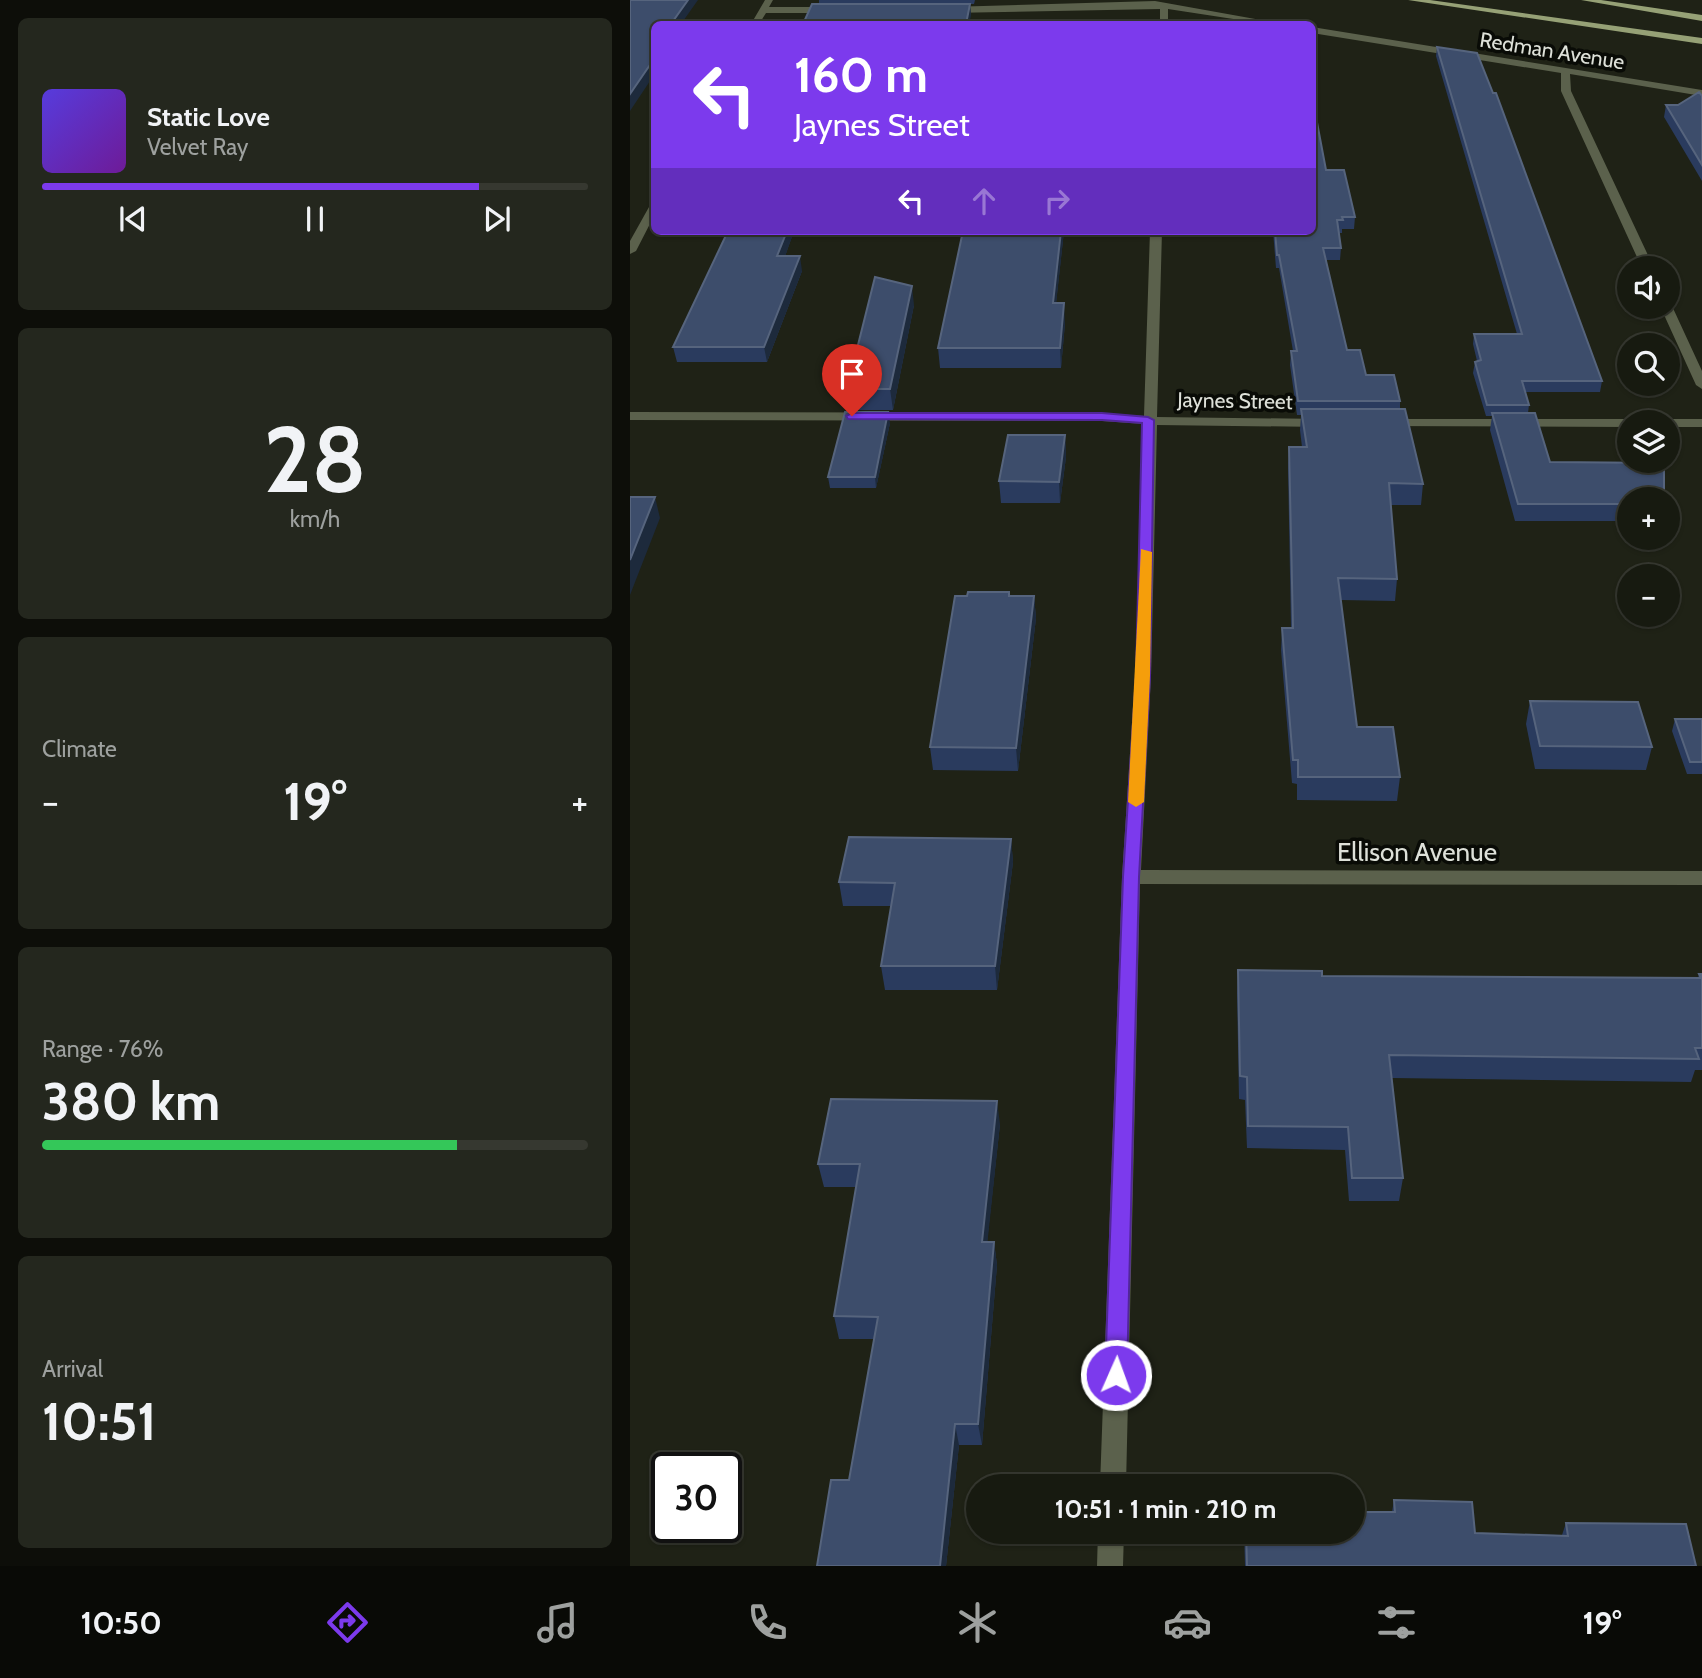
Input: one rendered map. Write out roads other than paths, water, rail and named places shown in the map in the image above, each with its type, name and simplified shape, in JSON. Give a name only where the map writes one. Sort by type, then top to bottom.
[{"type":"main road","points":[[1412,0],[1702,41]]},
{"type":"main road","points":[[1585,0],[1702,18]]},
{"type":"street","points":[[757,21],[769,0]]},
{"type":"street","points":[[1138,0],[1260,21]]},
{"type":"street","points":[[934,10],[1164,6]]},
{"type":"street","points":[[1164,6],[1164,21]]},
{"type":"street","points":[[763,10],[840,10]]},
{"type":"street","name":"Redman Avenue","points":[[1316,31],[1702,93]]},
{"type":"street","points":[[1565,70],[1566,91],[1642,256]]},
{"type":"street","points":[[630,251],[651,212]]},
{"type":"street","points":[[1113,1474],[1131,877],[1143,676],[1148,420],[1156,235]]},
{"type":"street","points":[[1672,319],[1702,384]]},
{"type":"street","name":"Jaynes Street","points":[[630,416],[1102,416],[1148,420],[1343,423]]},
{"type":"street","points":[[1370,423],[1617,423]]},
{"type":"street","points":[[1680,423],[1702,423]]},
{"type":"street","name":"Ellison Avenue","points":[[1131,877],[1702,878]]},
{"type":"street","points":[[1110,1566],[1111,1544]]}]
